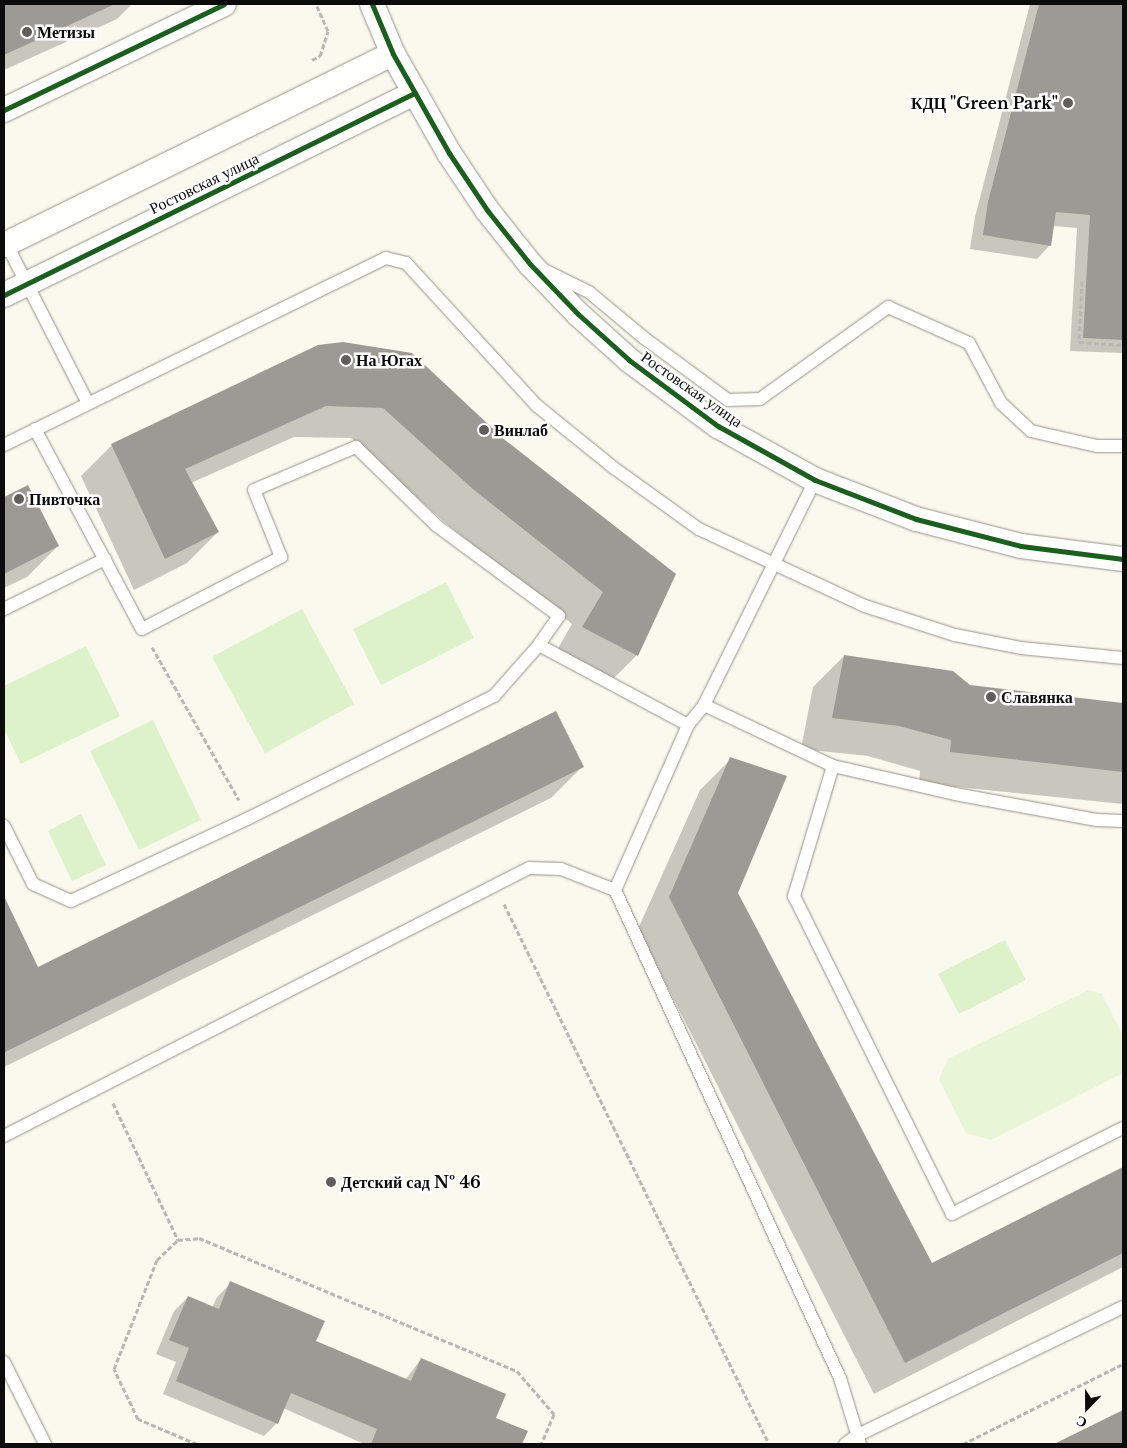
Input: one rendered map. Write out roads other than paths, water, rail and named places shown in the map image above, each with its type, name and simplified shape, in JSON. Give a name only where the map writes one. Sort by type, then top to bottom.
[{"type":"street","points":[[4,110],[224,4]]},
{"type":"street","name":"Ростовская улица","points":[[372,4],[392,54],[449,153],[482,202],[530,264],[578,314],[629,360],[718,426],[815,480],[916,519],[1012,544],[1123,559]]},
{"type":"street","name":"Ростовская улица","points":[[5,242],[392,54]]},
{"type":"street","name":"Ростовская улица","points":[[4,295],[415,93]]},
{"type":"lane","points":[[5,242],[88,403]]},
{"type":"lane","points":[[4,445],[386,258],[406,262],[536,405],[614,468],[699,529],[865,606],[955,635],[1021,648],[1123,658]]},
{"type":"lane","points":[[530,264],[589,292],[644,338],[728,400],[760,399],[888,307],[969,343],[1000,403],[1031,431],[1097,446],[1123,446]]},
{"type":"lane","points":[[4,826],[33,884],[71,901],[249,818],[494,696],[539,645],[560,616],[437,526],[356,448],[254,490],[281,557],[142,629],[35,429]]},
{"type":"lane","points":[[615,890],[688,725],[704,705],[815,480]]},
{"type":"lane","points":[[4,609],[105,559]]},
{"type":"lane","points":[[539,645],[688,725]]},
{"type":"lane","points":[[704,705],[833,766],[955,794],[1097,820],[1123,821]]},
{"type":"lane","points":[[833,766],[794,896],[952,1214],[1123,1128]]},
{"type":"lane","points":[[4,1136],[529,868],[561,869],[615,890],[840,1378],[858,1440]]},
{"type":"lane","points":[[846,1444],[858,1440],[1123,1307]]},
{"type":"lane","points":[[4,1362],[45,1444]]},
{"type":"place","name":"Метизы","points":[[27,32]]},
{"type":"place","name":"КДЦ \"Green Park\"","points":[[1068,103]]},
{"type":"place","name":"На Югах","points":[[346,360]]},
{"type":"place","name":"Винлаб","points":[[484,430]]},
{"type":"place","name":"Пивточка","points":[[19,499]]},
{"type":"place","name":"Славянка","points":[[991,697]]},
{"type":"place","name":"Детский сад № 46","points":[[331,1182]]}]
